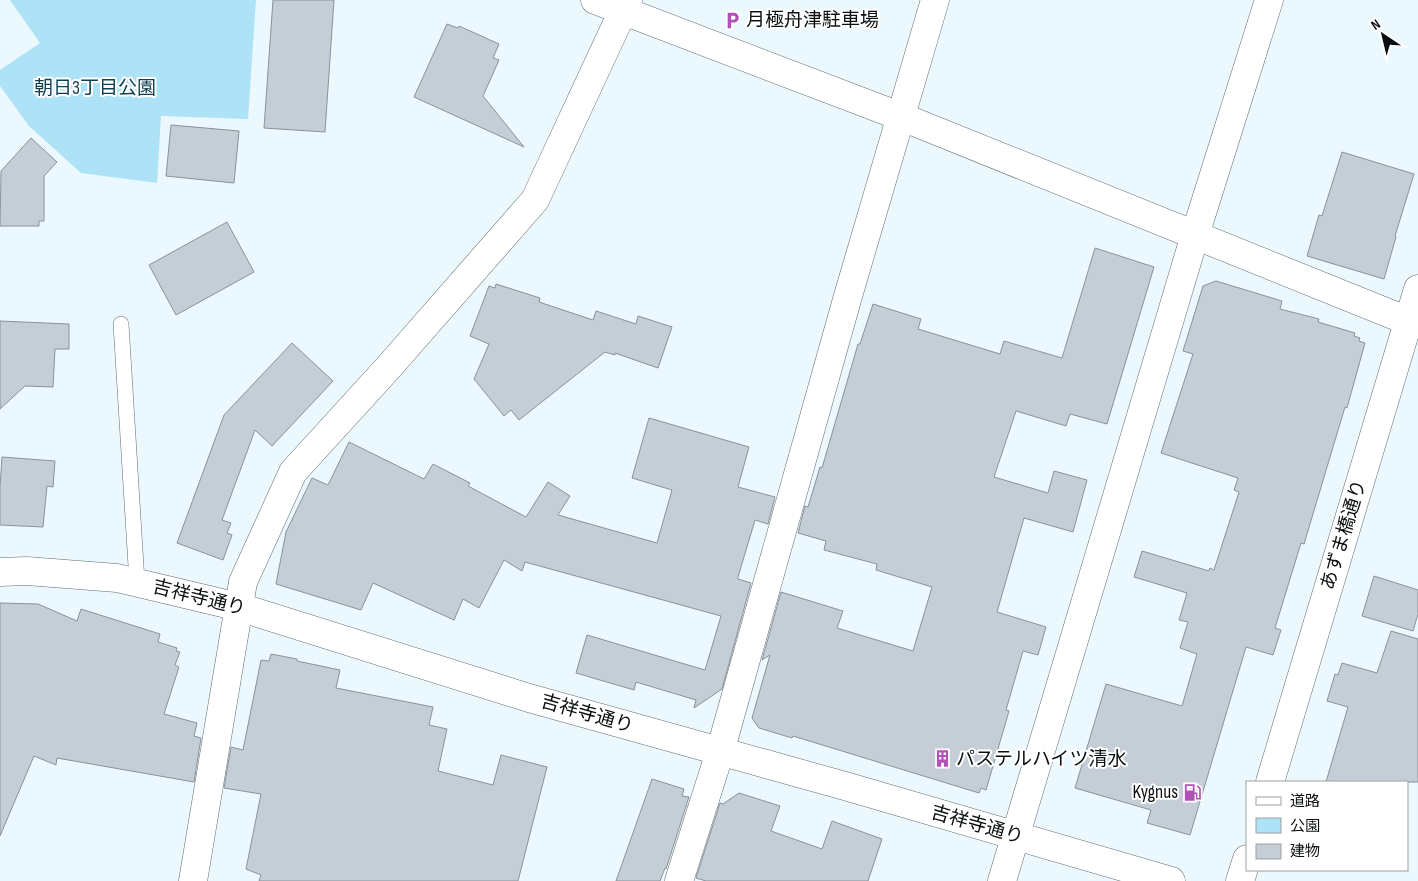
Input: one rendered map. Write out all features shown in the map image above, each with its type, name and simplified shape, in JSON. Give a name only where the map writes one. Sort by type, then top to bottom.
[{"type":"street","points":[[595,0],[626,5],[1413,322]]},
{"type":"street","points":[[678,881],[720,752],[843,315],[935,0]]},
{"type":"street","points":[[1002,881],[1195,235],[1269,0]]},
{"type":"street","points":[[193,881],[243,582],[293,472],[388,369],[535,200],[626,5]]},
{"type":"street","name":"あずま橋通り","points":[[1270,781],[1413,322],[1418,288]]},
{"type":"street","name":"吉祥寺通り","points":[[0,572],[36,572],[117,578],[239,607],[529,698],[845,786],[1171,881]]},
{"type":"street","points":[[1240,881],[1246,862]]},
{"type":"lane","points":[[121,324],[137,582]]},
{"type":"green space","name":"朝日3丁目公園","points":[[10,0],[256,0],[248,119],[161,116],[157,183],[81,173],[29,126],[0,86],[0,70],[40,43]]},
{"type":"building","points":[[273,0],[334,0],[325,132],[264,128]]},
{"type":"building","points":[[447,24],[458,28],[459,26],[499,44],[493,58],[499,60],[483,96],[524,147],[414,97]]},
{"type":"building","points":[[171,125],[239,131],[234,183],[166,176]]},
{"type":"building","points":[[31,138],[57,162],[44,176],[44,221],[39,221],[39,226],[0,226],[1,171]]},
{"type":"building","points":[[1342,152],[1414,174],[1384,279],[1307,256],[1319,215],[1322,216]]},
{"type":"building","points":[[227,222],[254,272],[176,315],[149,265]]},
{"type":"building","points":[[1095,248],[1154,267],[1107,424],[1070,414],[1066,426],[1016,411],[994,477],[1048,493],[1054,471],[1087,480],[1073,532],[1024,518],[997,612],[1046,627],[1038,655],[1023,651],[1006,710],[1009,711],[986,790],[981,788],[979,793],[793,736],[792,738],[759,728],[752,718],[770,655],[762,660],[781,592],[843,611],[837,628],[913,651],[932,587],[876,570],[877,564],[824,550],[826,541],[798,533],[805,506],[808,507],[820,467],[822,468],[858,344],[860,344],[873,304],[921,319],[918,329],[1000,354],[1004,341],[1062,358]]},
{"type":"building","points":[[1216,281],[1282,301],[1280,309],[1319,319],[1318,322],[1355,333],[1354,336],[1360,338],[1359,341],[1365,343],[1347,408],[1345,407],[1304,544],[1301,543],[1275,628],[1281,630],[1273,655],[1246,647],[1190,835],[1147,823],[1151,810],[1075,788],[1106,684],[1182,706],[1197,654],[1180,648],[1188,622],[1179,620],[1187,593],[1134,577],[1142,551],[1209,571],[1210,568],[1214,570],[1239,492],[1234,490],[1238,478],[1161,453],[1193,354],[1183,351],[1203,286]]},
{"type":"building","points":[[496,284],[540,298],[539,302],[593,320],[596,311],[636,324],[638,316],[672,327],[658,368],[615,353],[615,355],[605,352],[519,420],[511,410],[504,416],[474,379],[489,344],[470,336],[489,286],[495,288]]},
{"type":"building","points":[[0,321],[69,324],[69,349],[55,349],[53,387],[25,386],[0,409]]},
{"type":"building","points":[[292,343],[333,381],[272,446],[255,430],[222,520],[231,523],[227,533],[232,535],[223,560],[177,543],[224,415]]},
{"type":"building","points":[[649,418],[749,447],[738,487],[775,497],[768,524],[755,520],[738,577],[738,579],[751,583],[722,689],[694,708],[696,700],[636,682],[634,690],[576,673],[587,635],[705,670],[721,616],[525,562],[522,571],[504,560],[479,608],[463,599],[454,620],[373,583],[361,610],[276,584],[286,532],[312,478],[328,485],[349,442],[424,479],[433,464],[470,483],[468,486],[526,517],[548,482],[570,496],[558,515],[657,543],[672,490],[632,478]]},
{"type":"building","points":[[2,457],[55,461],[53,487],[47,486],[43,527],[0,525]]},
{"type":"building","points":[[1374,576],[1418,590],[1418,614],[1413,631],[1362,616]]},
{"type":"building","points":[[0,603],[38,604],[77,621],[81,609],[160,634],[158,642],[177,648],[176,651],[180,652],[175,665],[179,667],[164,714],[197,723],[194,736],[201,738],[194,782],[57,758],[56,765],[34,756],[0,836]]},
{"type":"building","points":[[1391,631],[1418,639],[1418,782],[1326,781],[1348,707],[1327,701],[1335,674],[1338,675],[1342,663],[1377,673]]},
{"type":"building","points":[[271,654],[340,670],[336,688],[433,707],[429,725],[447,729],[438,771],[493,785],[501,755],[547,767],[518,881],[259,881],[261,875],[246,869],[261,794],[224,788],[231,747],[243,750],[261,660],[269,661]]},
{"type":"building","points":[[652,779],[684,789],[682,796],[689,797],[666,869],[660,881],[616,881]]},
{"type":"building","points":[[739,793],[780,806],[771,831],[822,849],[832,821],[882,839],[868,881],[706,881],[696,878],[720,803],[723,804]]},
{"type":"place","name":"月極舟津駐車場","points":[[732,20]]},
{"type":"place","name":"パステルハイツ清水","points":[[942,759]]},
{"type":"place","name":"Kygnus","points":[[1192,792]]}]
